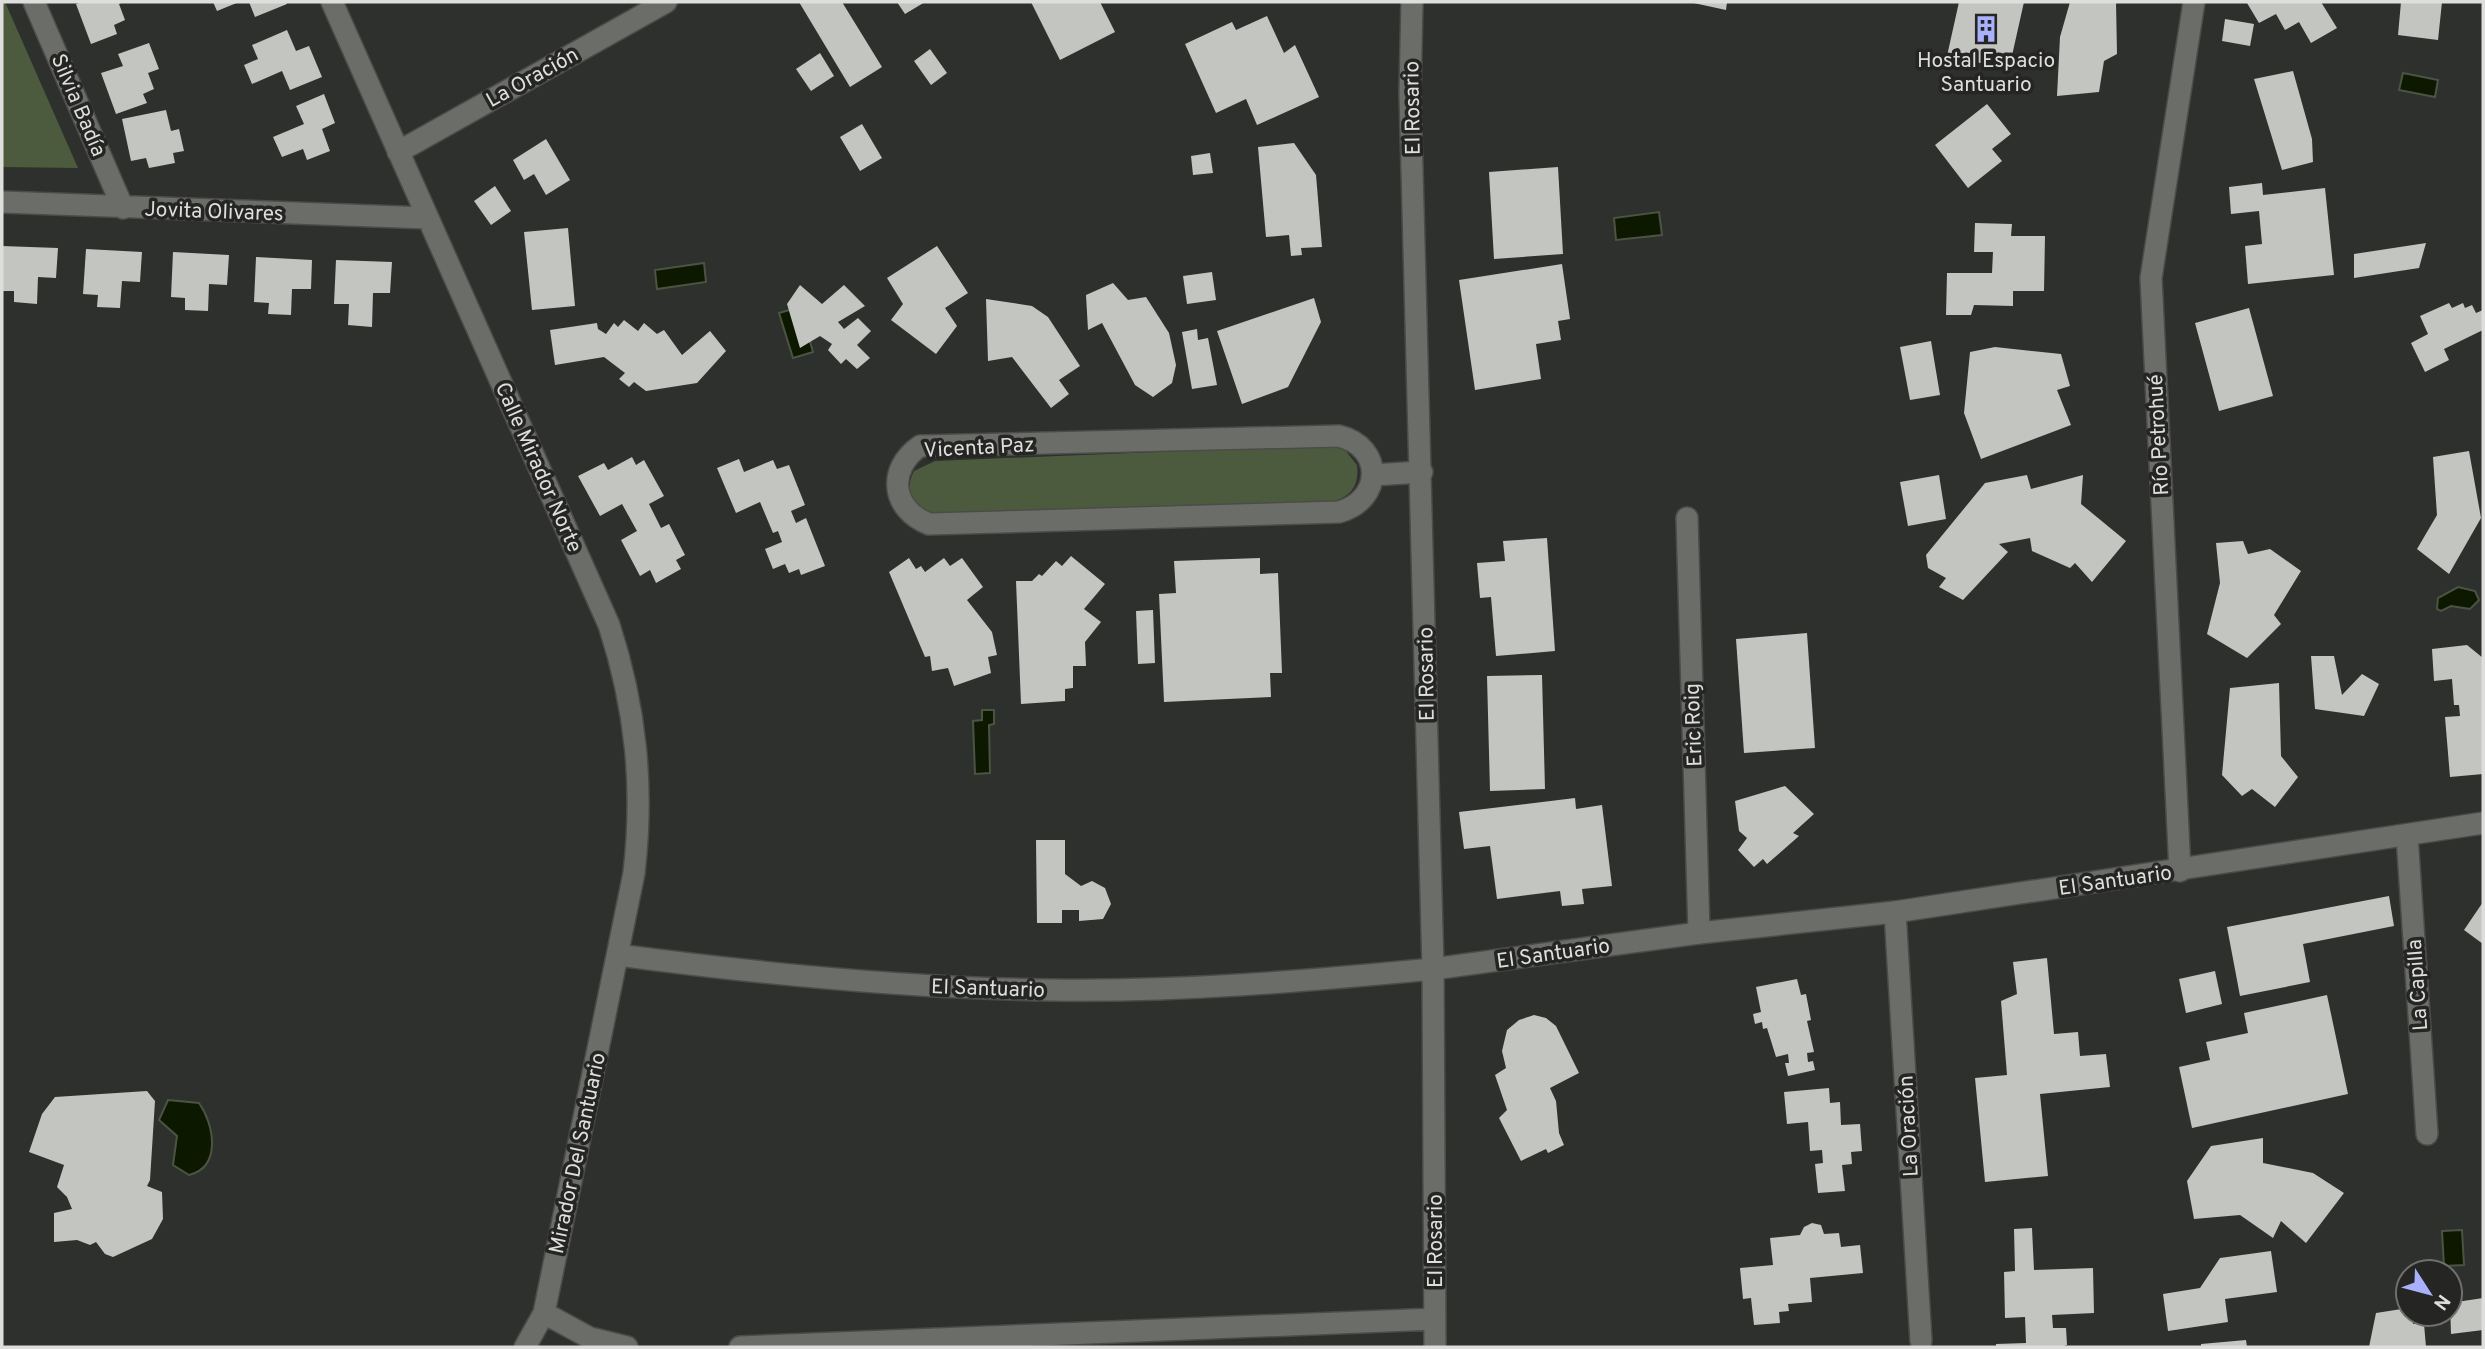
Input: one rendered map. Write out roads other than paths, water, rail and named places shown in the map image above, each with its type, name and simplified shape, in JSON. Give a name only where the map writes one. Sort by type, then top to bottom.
[{"type":"street","name":"Silvia Badía","points":[[34,2],[123,208]]},
{"type":"street","name":"Calle Mirador Norte","points":[[332,2],[594,590],[621,662],[636,737],[640,782],[634,873],[618,955]]},
{"type":"street","name":"La Oración","points":[[398,152],[666,2]]},
{"type":"street","name":"El Rosario","points":[[1412,2],[1410,93],[1433,969],[1436,1347]]},
{"type":"street","name":"Río Petrohué","points":[[2180,871],[2151,278],[2194,2]]},
{"type":"street","name":"Jovita Olivares","points":[[2,202],[427,218]]},
{"type":"street","name":"Vicenta Paz","points":[[1339,436],[1350,439],[1367,453],[1373,475],[1371,485],[1359,503],[1339,512],[942,524],[929,524],[916,519],[899,500],[896,487],[902,463],[920,446],[1339,436]]},
{"type":"street","points":[[1373,475],[1422,472]]},
{"type":"street","name":"Eric Roig","points":[[1687,518],[1699,933]]},
{"type":"street","name":"El Santuario","points":[[618,955],[835,980],[1053,990],[1193,988],[1433,969],[1699,933],[1895,912],[2180,871],[2483,823]]},
{"type":"street","name":"La Capilla","points":[[2407,836],[2427,1133]]},
{"type":"street","name":"La Oración","points":[[1895,912],[1921,1341]]},
{"type":"street","name":"Mirador Del Santuario","points":[[525,1347],[544,1313],[618,955]]},
{"type":"street","points":[[544,1313],[590,1338],[627,1347]]},
{"type":"street","points":[[740,1347],[1436,1319]]},
{"type":"place","name":"Hostal Espacio Santuario","points":[[1986,29]]}]
